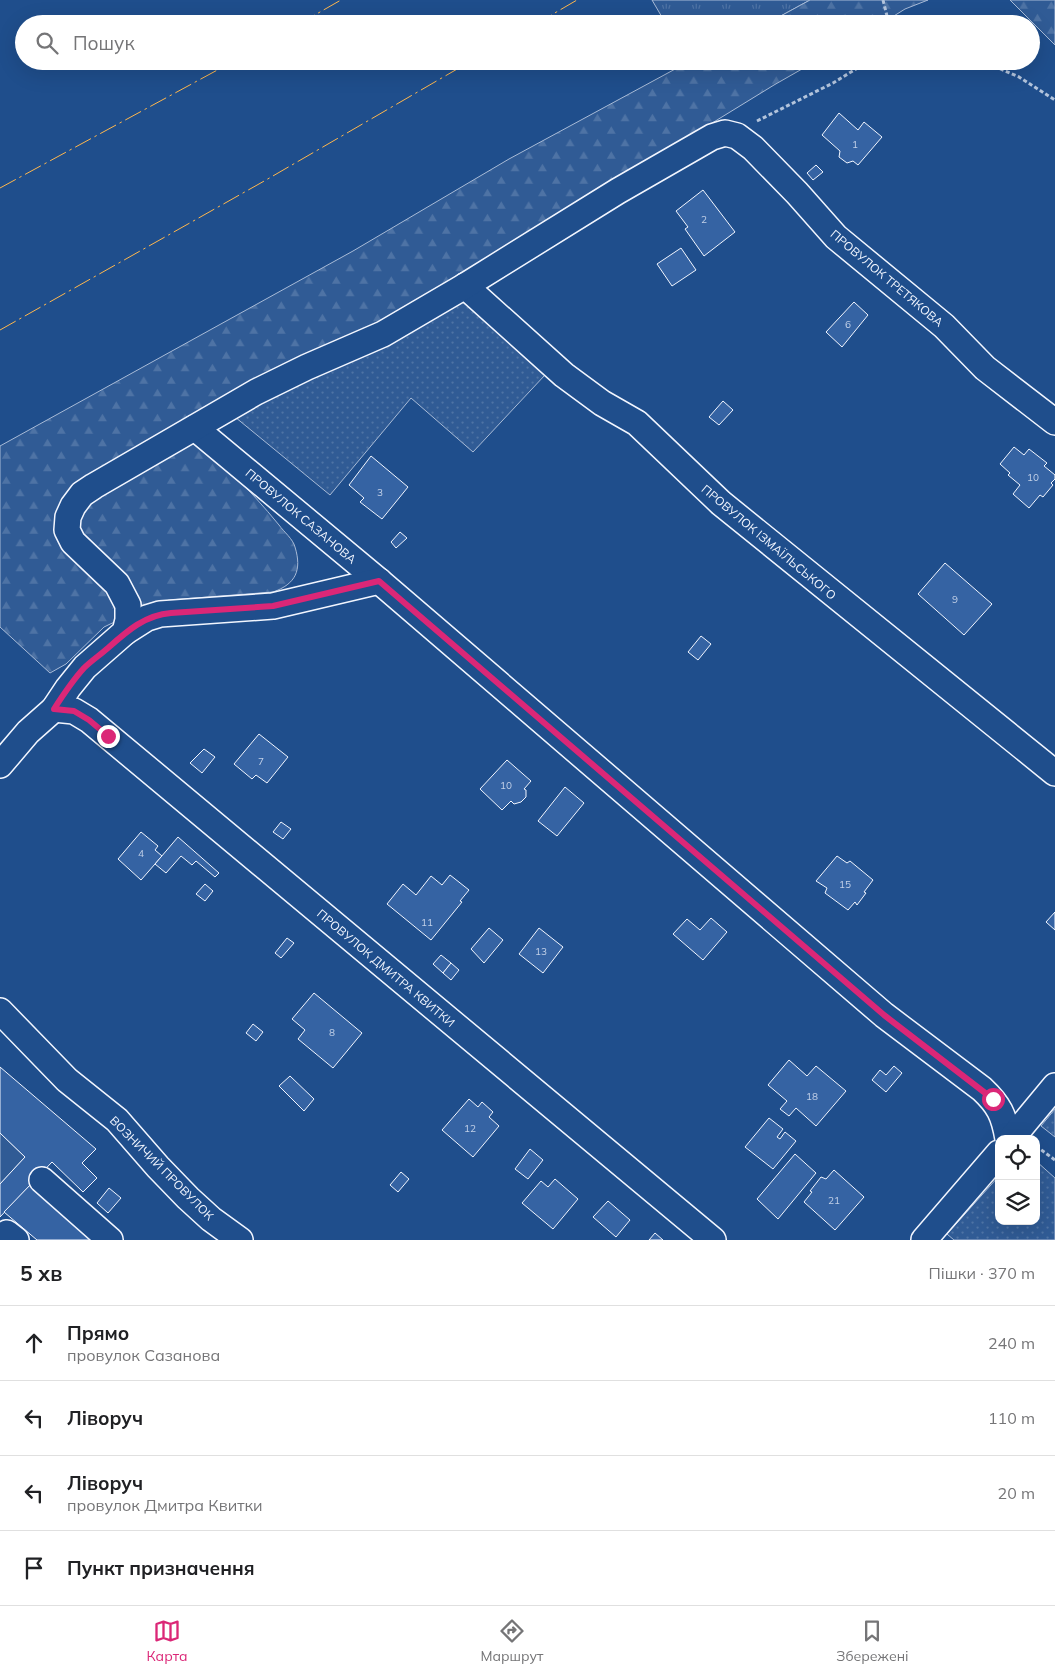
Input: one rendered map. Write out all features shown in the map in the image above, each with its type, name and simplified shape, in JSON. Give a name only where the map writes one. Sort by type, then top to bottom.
[{"type":"street","points":[[125,632],[128,620],[128,605],[121,591],[117,584],[73,542],[67,530],[68,518],[82,494],[256,392],[383,334],[712,137],[725,133],[729,134]]},
{"type":"street","name":"ПРОВУЛОК ТРЕТЯКОВА","points":[[729,134],[737,136],[753,148],[836,237],[944,326],[985,368],[1055,422]]},
{"type":"street","name":"ПРОВУЛОК ІЗМАЇЛЬСЬКОГО","points":[[465,286],[564,374],[602,403],[637,424],[721,504],[1055,773]]},
{"type":"street","name":"ПРОВУЛОК САЗАНОВА","points":[[195,428],[379,581],[884,1015],[982,1089],[993,1099],[1002,1112],[1008,1135]]},
{"type":"street","points":[[0,765],[28,732],[54,709],[85,667],[125,632],[147,618],[160,614],[273,606],[379,581]]},
{"type":"street","name":"ПРОВУЛОК ДМИТРА КВИТКИ","points":[[54,709],[74,711],[89,720],[713,1240]]},
{"type":"street","name":"ВОЗНИЧИЙ ПРОВУЛОК","points":[[0,1011],[67,1080],[116,1120],[188,1198],[211,1219],[240,1240]]},
{"type":"street","points":[[1012,1135],[1055,1086]]},
{"type":"street","points":[[924,1240],[995,1158]]},
{"type":"street","points":[[42,1180],[110,1240]]},
{"type":"path","points":[[883,0],[887,15]]},
{"type":"path","points":[[729,134],[834,83],[855,70]]},
{"type":"path","points":[[1003,70],[1020,77],[1055,100]]},
{"type":"path","points":[[1040,1149],[1055,1160]]},
{"type":"green space","points":[[652,0],[810,0],[782,15],[661,15]]},
{"type":"green space","points":[[810,0],[928,0],[895,15],[782,15]]},
{"type":"green space","points":[[1010,0],[1055,0],[1055,45],[1040,30],[1040,15],[1025,15]]},
{"type":"green space","points":[[673,70],[800,70],[411,308],[180,423],[244,485],[292,541],[298,563],[295,575],[287,585],[273,592],[169,600],[146,607],[104,627],[66,664],[50,673],[0,627],[0,446],[353,251],[509,159]]},
{"type":"green space","points":[[465,299],[545,375],[473,452],[411,398],[330,495],[235,417]]},
{"type":"green space","points":[[1055,1109],[1055,1137],[1041,1126]]},
{"type":"green space","points":[[1040,1165],[1055,1178],[1055,1240],[954,1240],[947,1234],[995,1180],[995,1225],[1040,1225]]},
{"type":"shaded area","points":[[0,1133],[25,1157],[0,1184]]},
{"type":"building","points":[[839,113],[858,130],[864,122],[882,137],[858,165],[853,161],[847,163],[839,157],[840,151],[822,135]]},
{"type":"building","points":[[816,165],[823,172],[813,180],[807,173]]},
{"type":"building","points":[[703,190],[735,232],[704,256],[685,229],[688,227],[676,211]]},
{"type":"building","points":[[681,248],[696,270],[672,286],[657,264]]},
{"type":"building","points":[[854,302],[868,315],[842,347],[826,332]]},
{"type":"building","points":[[723,401],[733,410],[719,425],[709,417]]},
{"type":"building","points":[[1014,447],[1024,455],[1029,449],[1047,463],[1044,466],[1055,475],[1055,479],[1051,483],[1053,485],[1043,497],[1040,495],[1029,508],[1013,494],[1020,485],[1008,475],[1010,473],[1000,464]]},
{"type":"building","points":[[371,456],[408,487],[382,519],[360,502],[364,498],[349,485]]},
{"type":"building","points":[[400,532],[407,538],[396,548],[391,542]]},
{"type":"building","points":[[945,563],[992,604],[964,635],[918,594]]},
{"type":"building","points":[[701,636],[711,644],[698,660],[688,652]]},
{"type":"building","points":[[259,734],[288,757],[267,783],[256,775],[252,779],[234,764]]},
{"type":"building","points":[[204,749],[215,757],[202,773],[190,763]]},
{"type":"building","points":[[507,760],[531,781],[524,789],[526,790],[526,797],[521,802],[514,804],[511,801],[502,810],[480,789]]},
{"type":"building","points":[[565,787],[584,803],[557,836],[538,821]]},
{"type":"building","points":[[281,822],[291,829],[283,839],[273,832]]},
{"type":"building","points":[[141,832],[158,846],[155,850],[162,856],[141,880],[118,859]]},
{"type":"building","points":[[178,837],[219,873],[215,877],[196,861],[192,865],[181,856],[166,873],[155,864]]},
{"type":"building","points":[[837,856],[847,863],[850,861],[873,880],[857,905],[855,902],[848,910],[825,893],[827,888],[816,881]]},
{"type":"building","points":[[450,875],[469,890],[460,901],[462,902],[431,940],[387,904],[403,884],[416,895],[431,876],[442,885]]},
{"type":"building","points":[[205,884],[213,891],[205,901],[196,894]]},
{"type":"building","points":[[1055,912],[1055,930],[1046,922]]},
{"type":"building","points":[[711,918],[727,932],[703,960],[673,934],[687,919],[700,930]]},
{"type":"building","points":[[489,928],[503,940],[484,963],[471,949]]},
{"type":"building","points":[[539,928],[563,947],[543,973],[519,954]]},
{"type":"building","points":[[287,938],[294,943],[281,958],[275,953]]},
{"type":"building","points":[[441,955],[451,963],[443,973],[433,964]]},
{"type":"building","points":[[451,963],[459,970],[451,980],[443,973]]},
{"type":"building","points":[[314,993],[362,1033],[333,1068],[298,1039],[305,1030],[292,1019]]},
{"type":"building","points":[[253,1024],[263,1032],[256,1041],[246,1033]]},
{"type":"building","points":[[789,1060],[807,1076],[816,1066],[846,1091],[816,1126],[796,1108],[789,1116],[780,1109],[787,1101],[768,1085]]},
{"type":"building","points":[[894,1066],[902,1073],[886,1092],[872,1080],[880,1070],[886,1075]]},
{"type":"building","points":[[0,1067],[96,1149],[82,1163],[97,1178],[83,1192],[52,1162],[0,1217],[0,1184],[25,1157],[0,1133]]},
{"type":"building","points":[[290,1076],[314,1099],[304,1111],[279,1086]]},
{"type":"building","points":[[469,1099],[478,1107],[482,1102],[493,1112],[489,1117],[499,1126],[473,1157],[442,1130]]},
{"type":"building","points":[[769,1118],[783,1129],[777,1137],[780,1139],[785,1132],[796,1141],[773,1169],[745,1147]]},
{"type":"building","points":[[530,1149],[543,1160],[528,1179],[515,1169]]},
{"type":"building","points":[[795,1154],[816,1173],[778,1219],[757,1199]]},
{"type":"building","points":[[834,1170],[864,1197],[835,1230],[804,1202],[821,1177],[826,1179]]},
{"type":"building","points":[[401,1172],[409,1179],[398,1192],[390,1185]]},
{"type":"building","points":[[555,1179],[578,1199],[553,1229],[522,1203],[541,1181],[548,1187]]},
{"type":"building","points":[[34,1181],[103,1240],[37,1240],[4,1212]]},
{"type":"building","points":[[109,1188],[121,1198],[108,1213],[97,1203]]},
{"type":"building","points":[[608,1201],[630,1220],[616,1237],[593,1217]]},
{"type":"building","points":[[655,1233],[663,1240],[649,1240]]},
{"type":"power","points":[[315,15],[341,0]]},
{"type":"power","points":[[551,15],[577,0]]},
{"type":"power","points":[[0,188],[217,70]]},
{"type":"power","points":[[0,330],[266,180],[455,70]]},
{"type":"route","points":[[108,736],[89,720],[74,711],[54,709],[85,667],[125,632],[147,618],[160,614],[273,606],[379,581],[884,1015],[993,1099]]}]
